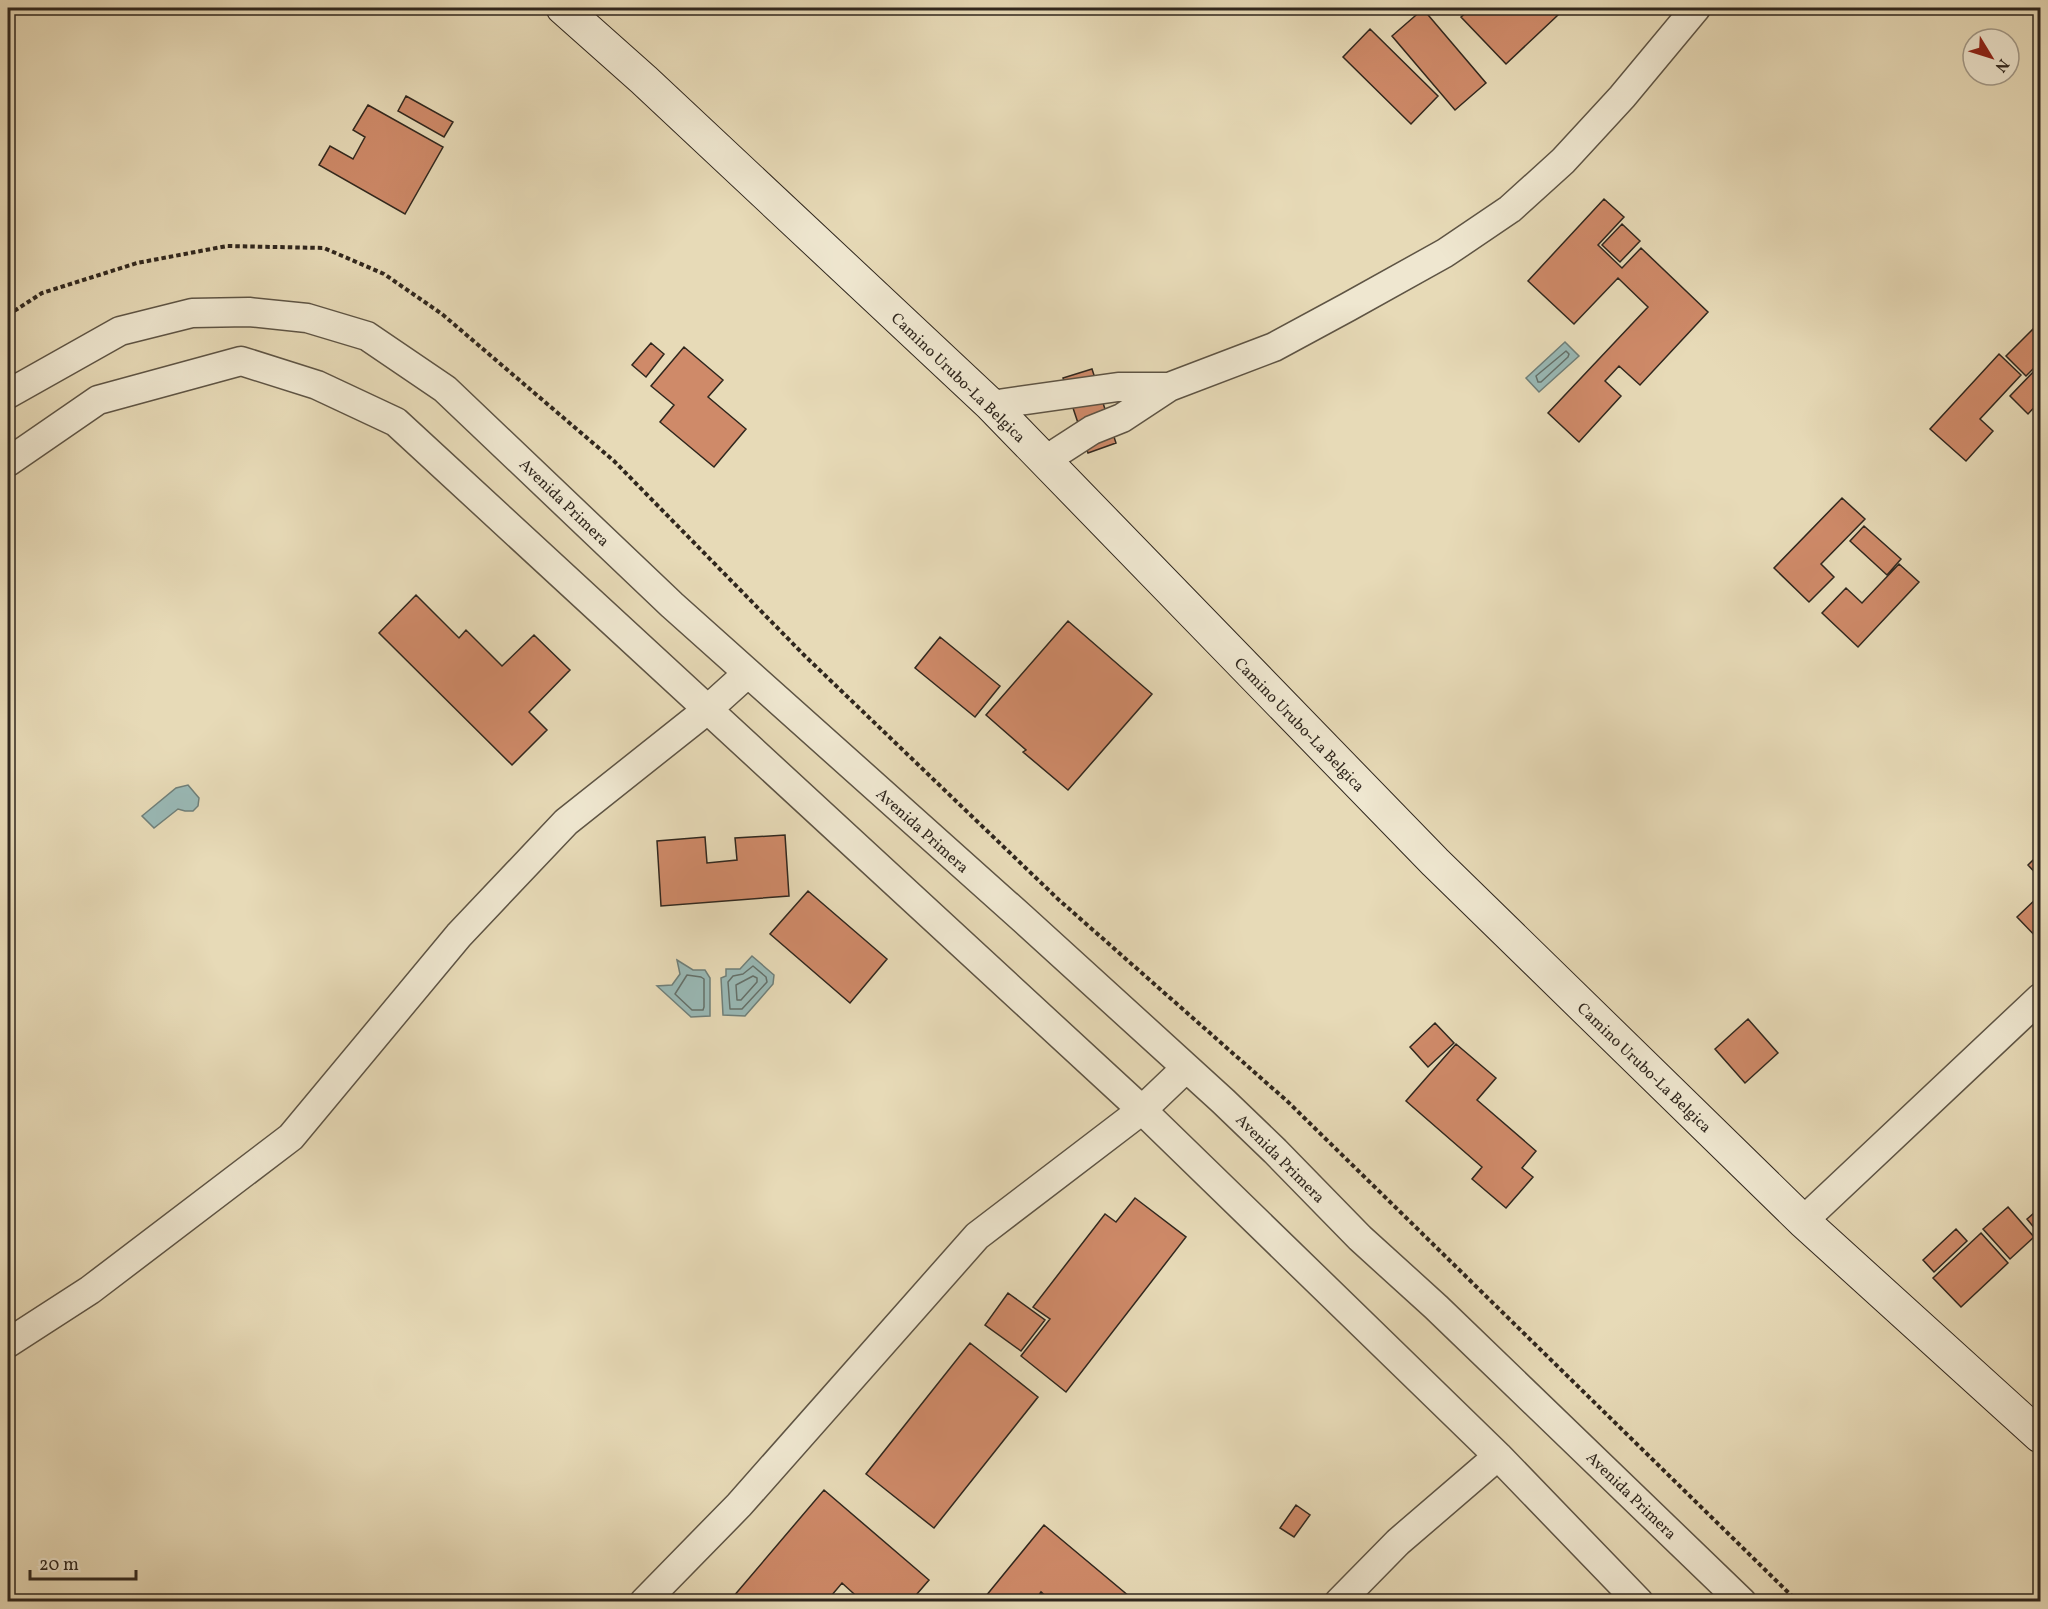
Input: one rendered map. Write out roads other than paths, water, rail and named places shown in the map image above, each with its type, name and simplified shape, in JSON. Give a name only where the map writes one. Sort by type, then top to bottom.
[{"type":"main road","name":"Camino Urubo-La Belgica","points":[[563,8],[644,80],[992,405],[1435,862],[1803,1221],[2040,1436]]},
{"type":"street","points":[[1044,461],[1092,430],[1122,418],[1169,387],[1274,347],[1445,253],[1510,208],[1563,161],[1622,97],[1696,8]]},
{"type":"street","name":"Avenida Primera","points":[[8,394],[120,331],[192,313],[249,312],[307,318],[367,336],[446,389],[672,605],[1022,918],[1275,1151],[1360,1238],[1445,1315],[1742,1602]]},
{"type":"street","points":[[8,462],[98,400],[241,361],[316,384],[396,422],[1142,1110],[1498,1456],[1639,1602]]},
{"type":"street","points":[[992,405],[1118,387],[1169,387]]},
{"type":"street","points":[[8,1343],[90,1290],[291,1137],[459,935],[566,822],[707,710],[748,673]]},
{"type":"street","points":[[1803,1221],[2040,998]]},
{"type":"street","points":[[644,1602],[739,1505],[977,1236],[1142,1110],[1186,1068]]},
{"type":"street","points":[[1339,1602],[1398,1542],[1498,1456]]},
{"type":"water","points":[[1565,342],[1579,356],[1539,392],[1526,378]]},
{"type":"water","points":[[188,785],[199,798],[198,806],[193,811],[178,809],[154,828],[142,816],[176,788]]},
{"type":"water","points":[[752,956],[774,975],[773,984],[745,1016],[723,1015],[721,978],[726,976],[726,969],[740,969]]},
{"type":"water","points":[[677,960],[693,970],[705,970],[710,978],[710,1016],[691,1017],[657,986],[672,985],[680,974]]}]
